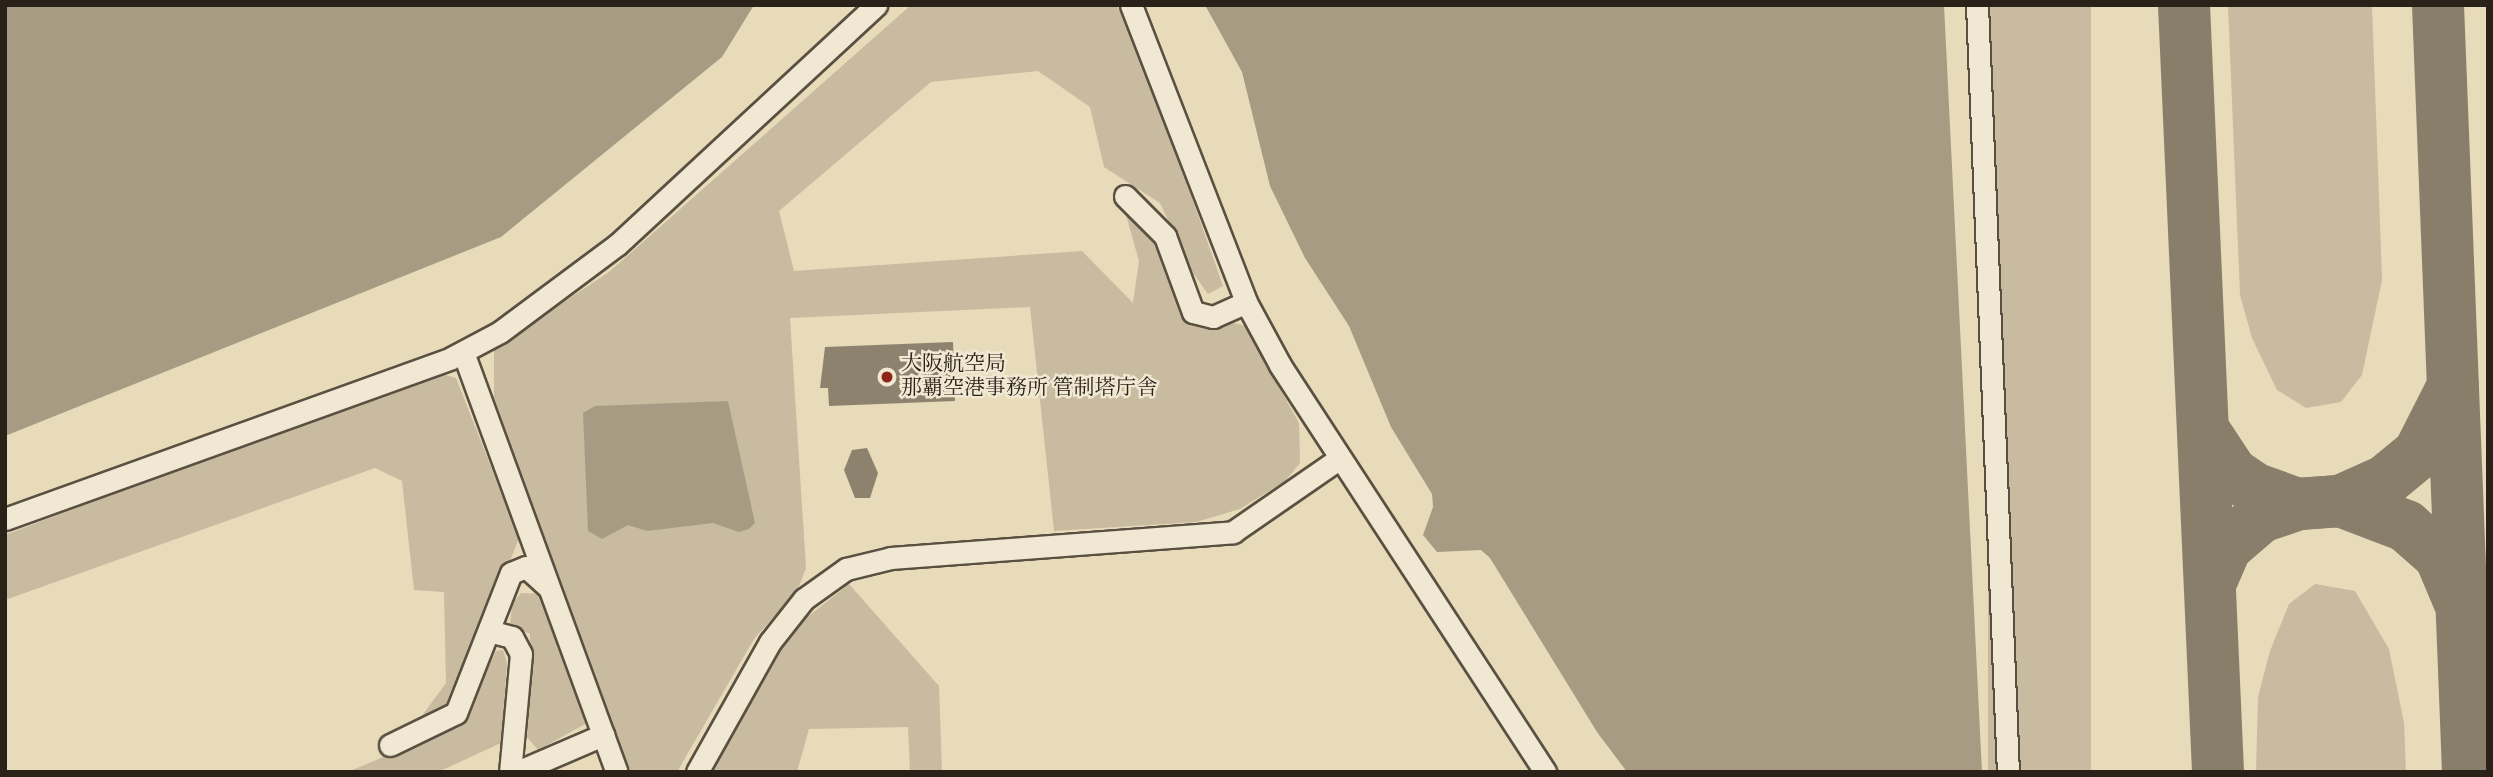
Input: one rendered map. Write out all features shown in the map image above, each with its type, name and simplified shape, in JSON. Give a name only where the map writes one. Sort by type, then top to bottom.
[{"type":"lane","points":[[5,519],[463,352],[558,293],[618,244],[876,5]]},
{"type":"lane","points":[[1131,5],[1246,302],[1340,457],[1545,772]]},
{"type":"lane","points":[[1977,5],[2008,772]]},
{"type":"lane","points":[[1125,196],[1165,236],[1193,312],[1213,317],[1246,302]]},
{"type":"lane","points":[[463,352],[617,772]]},
{"type":"lane","points":[[696,772],[769,642],[804,599],[846,569],[891,558],[1233,532],[1340,457]]},
{"type":"lane","points":[[390,745],[456,713],[511,573],[526,567],[550,588]]},
{"type":"lane","points":[[489,631],[512,638],[521,654],[510,772]]},
{"type":"lane","points":[[517,772],[603,735]]},
{"type":"shaded area","points":[[5,5],[754,5],[722,57],[501,237],[5,436]]},
{"type":"shaded area","points":[[911,5],[1116,5],[1132,27],[1223,286],[1208,294],[1191,270],[1160,203],[1104,167],[1090,107],[1038,71],[931,82],[779,211],[794,271],[1082,251],[1133,303],[1139,261],[1126,215],[1140,214],[1166,263],[1177,304],[1192,321],[1204,327],[1227,321],[1245,326],[1299,423],[1300,463],[1285,481],[1240,509],[1196,522],[1054,531],[1030,307],[790,318],[806,568],[798,589],[754,639],[677,772],[625,772],[494,398],[494,348],[609,272]]},
{"type":"shaded area","points":[[1205,5],[1944,5],[1982,772],[1627,772],[1597,732],[1490,558],[1481,550],[1437,552],[1423,535],[1433,507],[1432,494],[1391,427],[1349,326],[1305,258],[1270,186],[1242,72]]},
{"type":"shaded area","points":[[1988,5],[2091,5],[2091,772],[1988,772]]},
{"type":"shaded area","points":[[2228,5],[2372,5],[2382,280],[2362,375],[2341,402],[2306,408],[2277,390],[2252,338],[2240,295]]},
{"type":"shaded area","points":[[435,372],[456,378],[519,538],[454,704],[416,724],[446,683],[444,592],[414,590],[402,481],[375,468],[5,600],[5,535]]},
{"type":"shaded area","points":[[728,401],[755,523],[749,529],[739,532],[713,523],[647,531],[628,525],[602,539],[588,531],[583,413],[595,406]]},
{"type":"shaded area","points":[[849,584],[939,686],[942,772],[910,772],[908,727],[809,729],[797,772],[707,772],[791,630]]},
{"type":"shaded area","points":[[2315,584],[2355,591],[2389,649],[2404,723],[2406,772],[2256,772],[2258,697],[2270,651],[2289,604]]},
{"type":"shaded area","points":[[521,593],[540,594],[587,723],[538,750],[527,737],[530,634],[510,625],[512,604]]},
{"type":"shaded area","points":[[503,650],[507,663],[501,743],[438,772],[348,772],[461,724],[496,651]]},
{"type":"building","name":"大阪航空局 那覇空港事務所 管制塔庁舎","points":[[953,342],[955,401],[829,406],[828,388],[820,388],[825,347]]},
{"type":"building","points":[[867,448],[878,473],[870,498],[855,498],[844,470],[852,450]]},
{"type":"taxiway","points":[[2184,5],[2218,772]]},
{"type":"taxiway","points":[[2438,5],[2468,772]]},
{"type":"taxiway","points":[[2203,429],[2232,473],[2256,489],[2298,504],[2340,501],[2385,481],[2419,453],[2453,386]]},
{"type":"taxiway","points":[[2210,584],[2226,547],[2261,517],[2298,504],[2340,501],[2406,526],[2440,556],[2459,601]]},
{"type":"place","name":"大阪航空局 那覇空港事務所 管制塔庁舎","points":[[887,377]]}]
